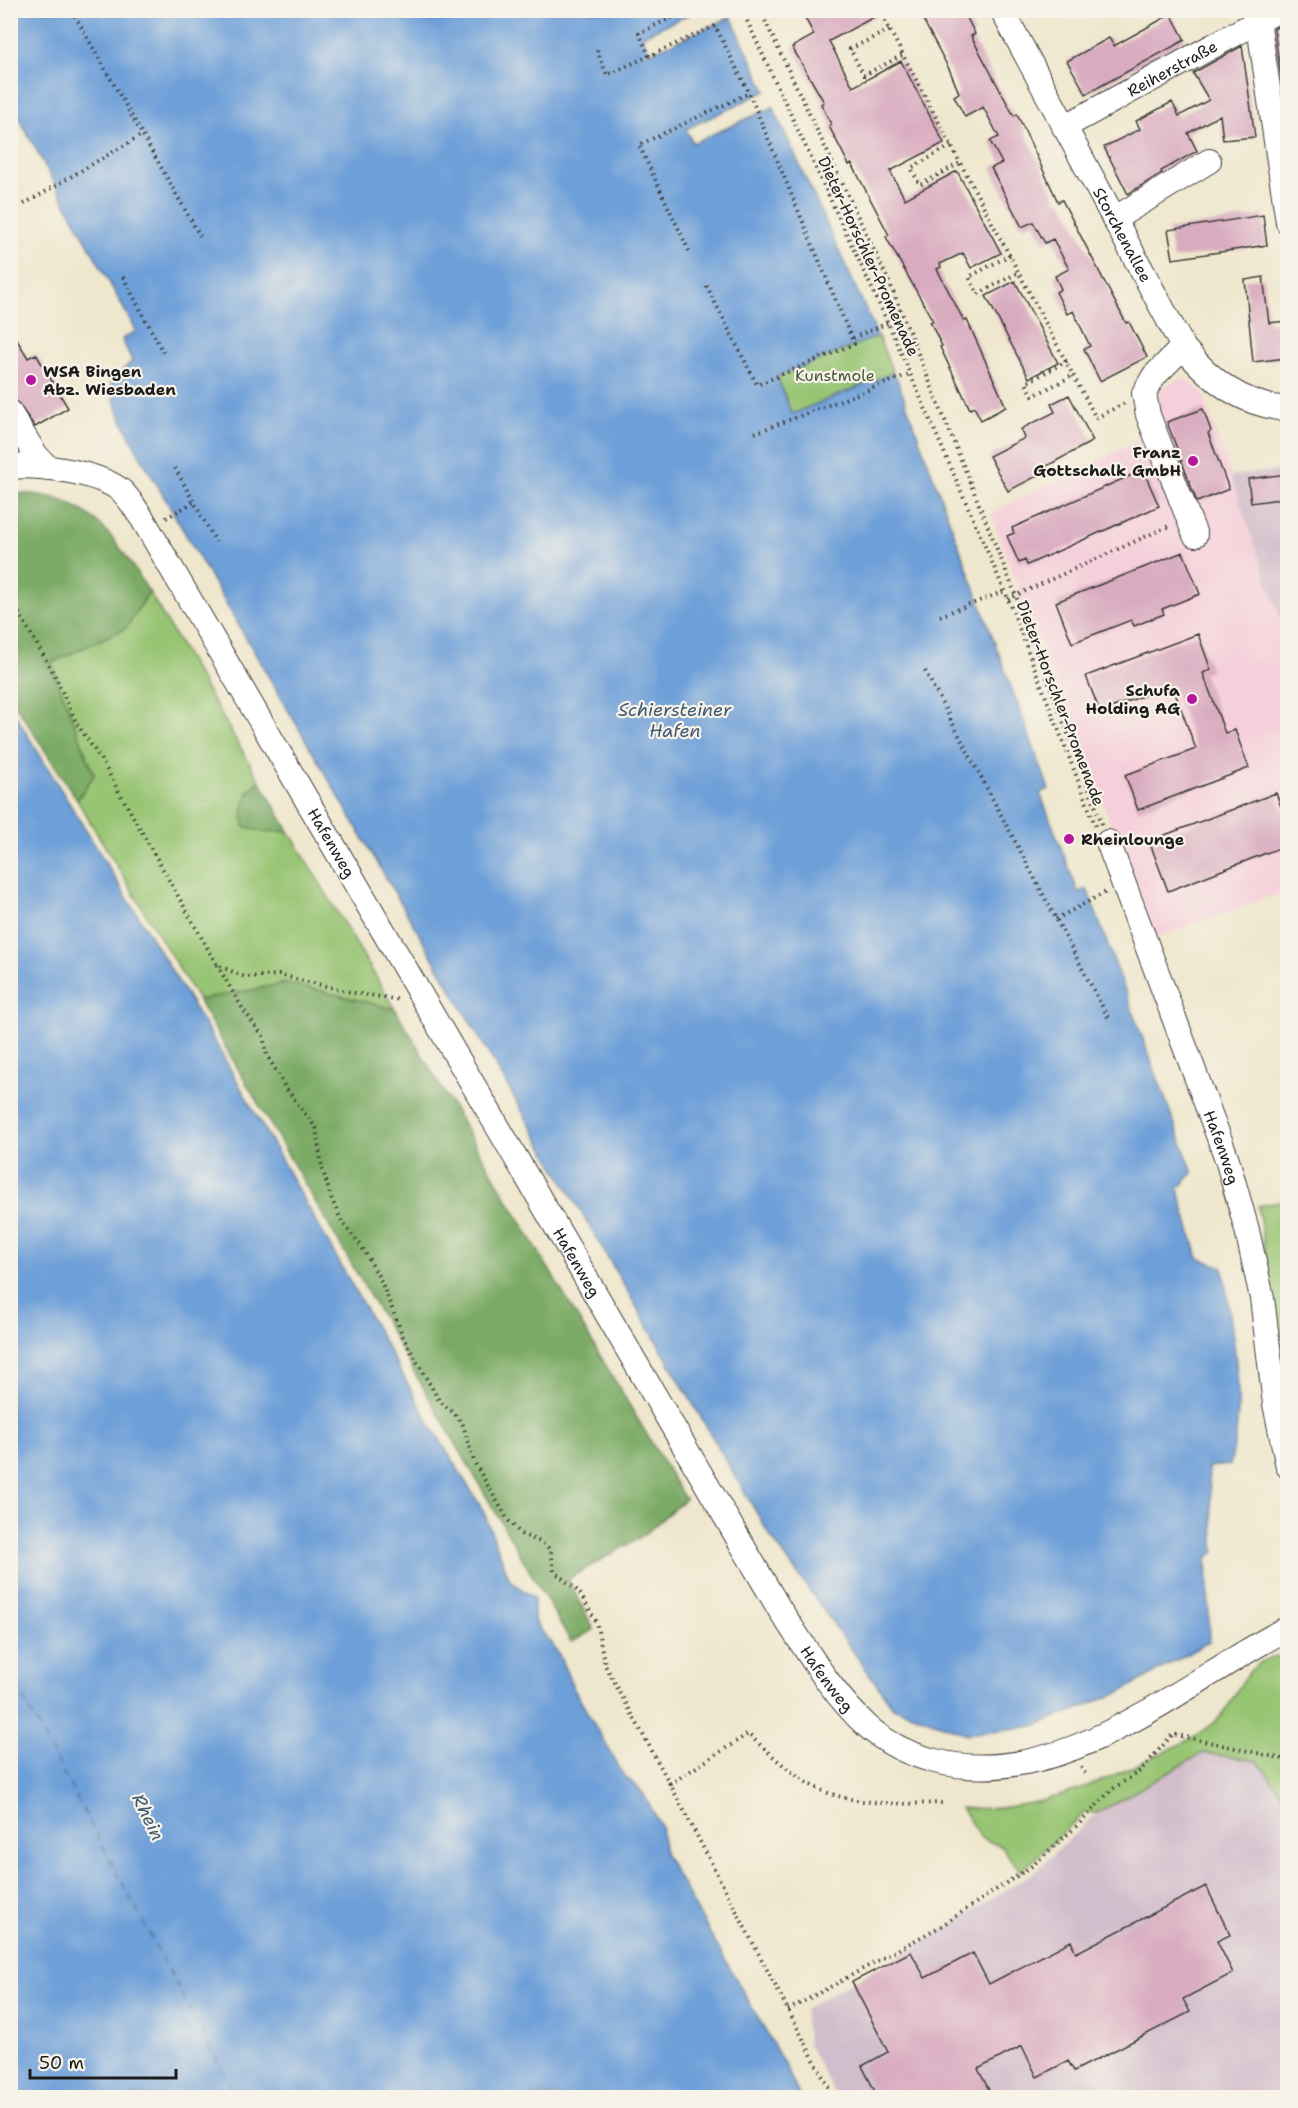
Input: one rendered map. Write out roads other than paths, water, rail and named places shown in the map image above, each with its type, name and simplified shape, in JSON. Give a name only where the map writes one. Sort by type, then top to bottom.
[{"type":"street","name":"Storchenallee","points":[[1002,10],[1183,347],[1199,366],[1221,385],[1266,406],[1287,409]]},
{"type":"street","name":"Reiherstraße","points":[[1064,127],[1263,14]]},
{"type":"street","points":[[1263,14],[1287,222]]},
{"type":"street","points":[[1114,219],[1209,161]]},
{"type":"street","points":[[1183,347],[1154,376],[1144,393],[1148,415],[1195,535]]},
{"type":"street","points":[[10,413],[35,454],[48,468]]},
{"type":"street","name":"Hafenweg","points":[[10,467],[48,468],[97,479],[120,489],[142,518],[780,1610],[837,1695],[869,1728],[912,1755],[961,1768],[1035,1761],[1085,1743],[1138,1718],[1287,1628]]},
{"type":"street","name":"Hafenweg","points":[[1108,842],[1227,1159],[1248,1230],[1263,1298],[1275,1404],[1287,1466]]},
{"type":"water","name":"Schiersteiner Hafen","points":[[10,11],[696,11],[642,36],[650,53],[731,17],[766,91],[686,129],[693,143],[773,107],[878,336],[777,377],[792,414],[893,373],[897,379],[1049,789],[1040,793],[1078,892],[1087,889],[1193,1173],[1178,1188],[1198,1258],[1223,1267],[1237,1366],[1238,1416],[1230,1465],[1208,1467],[1215,1552],[1207,1558],[1210,1641],[1121,1692],[1034,1726],[967,1734],[893,1707],[769,1534],[137,450],[118,412],[111,382],[132,361],[122,339],[136,331],[11,104]]},
{"type":"water","name":"Rhein","points":[[11,708],[211,1035],[436,1434],[483,1510],[510,1580],[534,1598],[534,1621],[558,1653],[574,1689],[623,1774],[643,1793],[661,1826],[665,1854],[786,2067],[800,2097],[11,2097]]},
{"type":"place","name":"WSA Bingen Abz. Wiesbaden","points":[[31,380]]},
{"type":"place","name":"Franz Gottschalk GmbH","points":[[1193,461]]},
{"type":"place","name":"Schufa Holding AG","points":[[1192,699]]},
{"type":"place","name":"Rheinlounge","points":[[1069,839]]},
{"type":"park label","name":"Kunstmole","points":[[835,375]]}]
